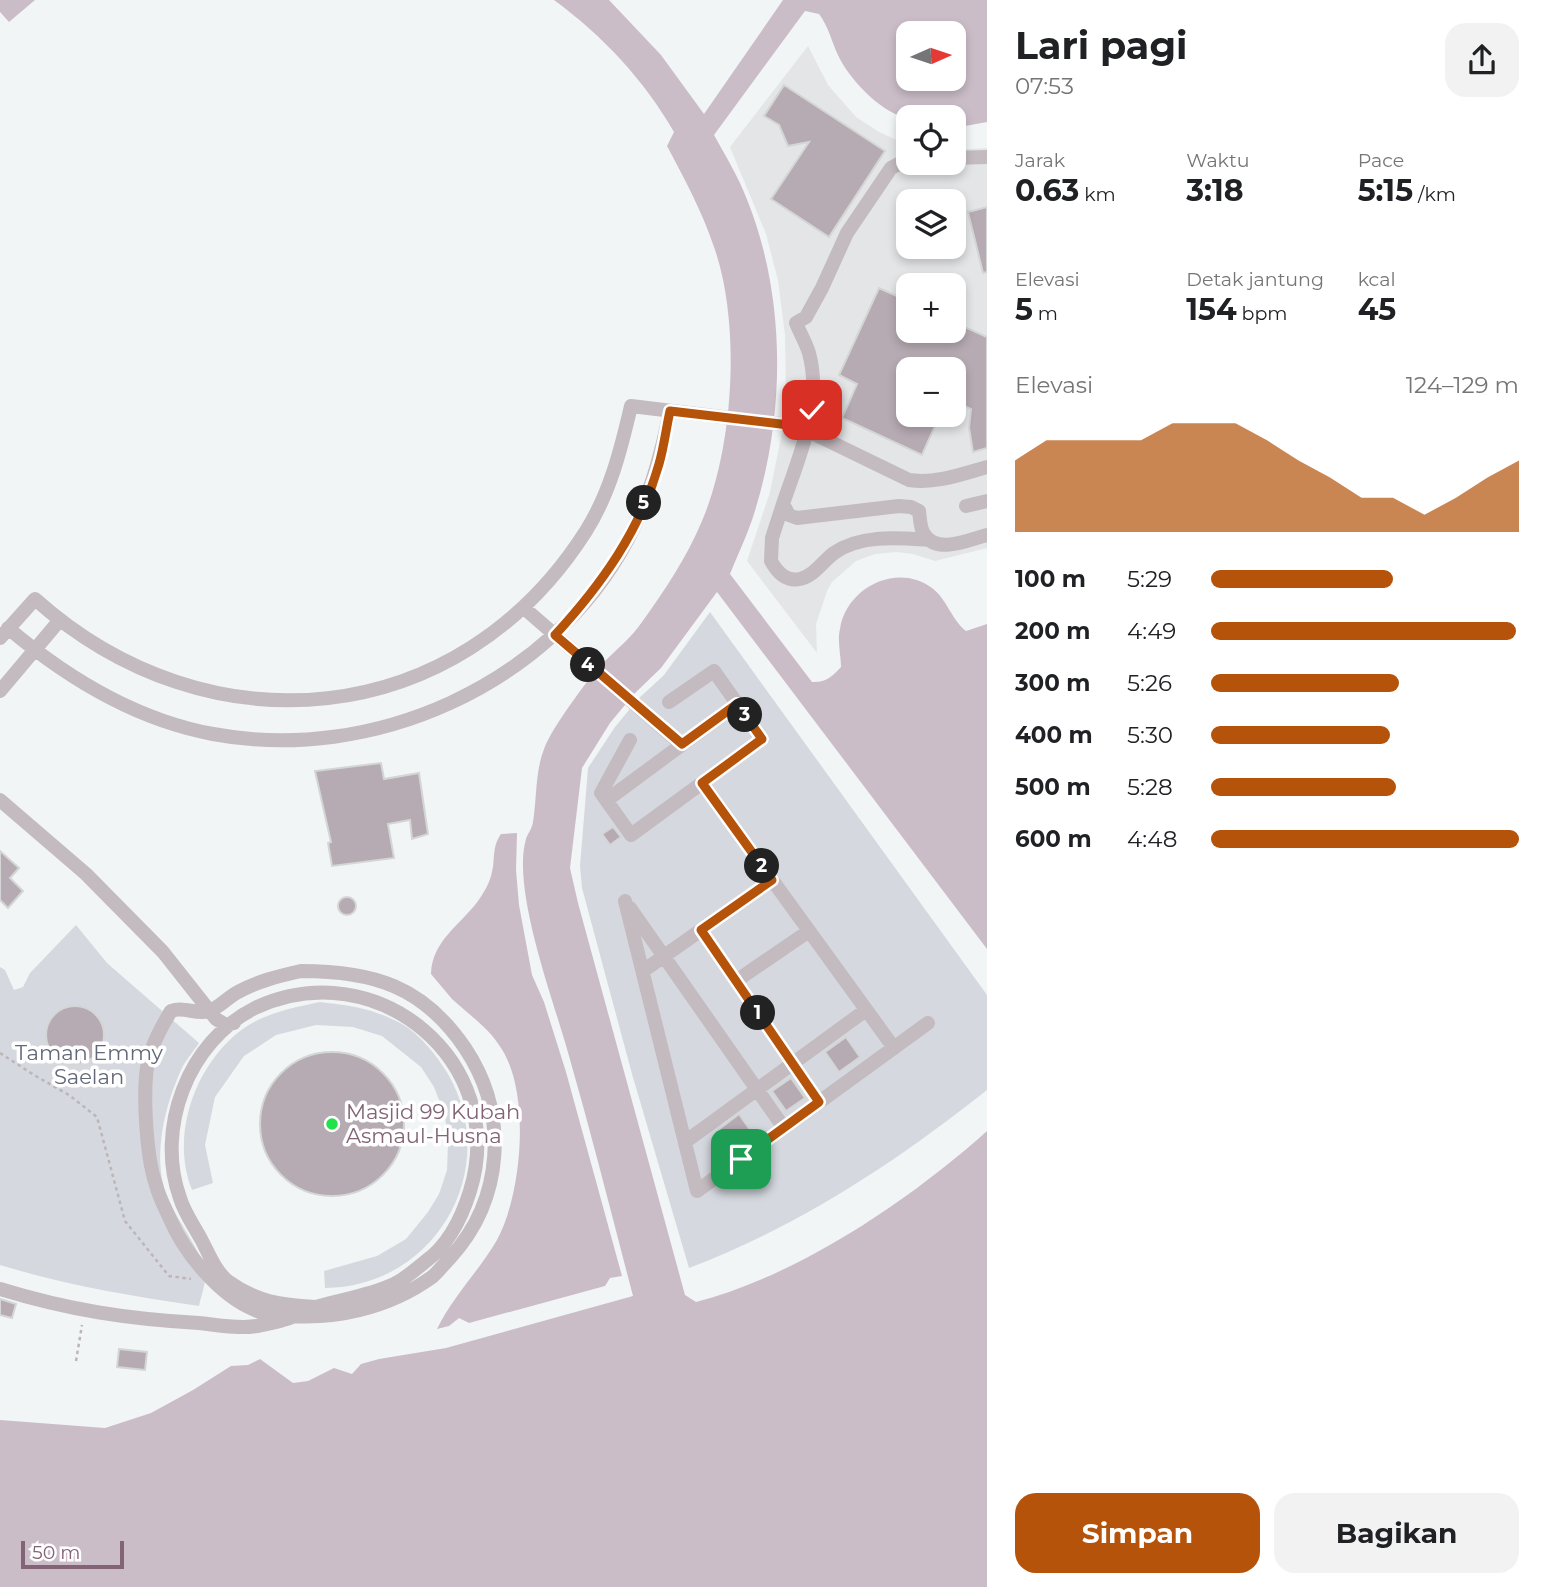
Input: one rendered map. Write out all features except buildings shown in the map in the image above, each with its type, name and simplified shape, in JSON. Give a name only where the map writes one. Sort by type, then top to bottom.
[{"type":"street","points":[[966,158],[987,157]]},
{"type":"street","points":[[896,165],[891,168],[848,233],[806,317],[796,323],[809,354],[813,386],[812,410],[808,431],[772,538],[771,561],[782,576],[798,580],[807,577],[835,553],[856,544],[879,539],[930,540]]},
{"type":"street","points":[[670,411],[659,465],[627,542],[583,604],[555,635],[496,679],[434,710],[385,727],[296,740],[213,734],[165,721],[120,703],[4,633],[35,599],[86,641],[131,665],[175,683],[234,697],[287,702],[343,696],[400,682],[443,663],[486,637],[524,608],[559,569],[587,529],[604,495],[620,453],[631,406],[789,425],[808,431],[909,480],[938,480],[987,467]]},
{"type":"street","points":[[967,506],[987,501]]},
{"type":"street","points":[[783,504],[789,515],[797,518],[899,506],[911,507],[919,511],[922,530],[936,544],[953,544],[987,535]]},
{"type":"street","points":[[524,608],[682,744]]},
{"type":"street","points":[[0,691],[60,621]]},
{"type":"street","points":[[630,740],[601,793],[631,835],[762,739],[714,671],[669,702]]},
{"type":"street","points":[[607,800],[737,704]]},
{"type":"street","points":[[702,783],[894,1048]]},
{"type":"street","points":[[0,800],[86,874],[163,952],[218,1035],[254,1009],[299,994],[347,993],[393,1007],[432,1036],[461,1074],[476,1120],[477,1168],[463,1214],[435,1254],[397,1283],[356,1298],[315,1307],[295,1316],[255,1327],[131,1319],[85,1311],[0,1289]]},
{"type":"street","points":[[643,971],[772,880]]},
{"type":"street","points":[[784,1128],[625,901],[697,1191],[784,1128],[928,1023]]},
{"type":"street","points":[[701,930],[819,1102]]},
{"type":"street","points":[[736,981],[809,931]]},
{"type":"street","points":[[146,1113],[162,1125],[171,1121],[210,1020],[236,993],[270,977],[301,971],[341,971],[380,980],[415,996],[452,1028],[478,1068],[492,1109],[496,1148],[487,1198],[463,1243],[433,1276],[395,1299],[336,1316],[295,1316],[259,1312],[225,1293],[211,1281],[174,1228],[155,1184],[146,1113],[149,1056],[171,1011],[179,1008],[210,1020],[226,1025],[234,1023]]},
{"type":"street","points":[[685,1142],[866,1010]]},
{"type":"street","points":[[171,1152],[175,1113]]},
{"type":"street","points":[[150,1154],[156,1138],[168,1142],[180,1198],[226,1280],[251,1295],[278,1305],[315,1307]]},
{"type":"street","points":[[222,1325],[230,1317],[231,1308],[225,1293]]},
{"type":"path","points":[[0,1053],[69,1095],[97,1117],[125,1221],[169,1276],[211,1281]]},
{"type":"path","points":[[76,1361],[85,1311]]},
{"type":"shaded area","points":[[0,0],[35,0],[9,22],[0,12]]},
{"type":"shaded area","points":[[554,0],[609,0],[661,55],[704,114],[783,0],[987,0],[987,122],[966,126],[966,105],[896,105],[896,114],[885,108],[849,73],[819,14],[805,11],[714,135],[743,189],[759,235],[775,316],[777,358],[776,399],[763,481],[750,527],[730,574],[812,682],[828,679],[841,667],[839,634],[844,614],[863,591],[875,583],[904,578],[918,581],[932,588],[942,598],[956,621],[966,631],[987,624],[987,949],[717,592],[661,668],[634,694],[610,723],[582,768],[570,868],[685,1295],[696,1302],[773,1274],[850,1233],[923,1184],[987,1131],[987,1587],[0,1587],[0,1420],[105,1428],[151,1413],[231,1366],[248,1365],[260,1359],[293,1383],[308,1381],[334,1368],[352,1374],[361,1364],[379,1359],[446,1348],[633,1296],[529,916],[523,861],[526,839],[533,822],[539,767],[548,740],[589,679],[651,610],[702,521],[713,491],[727,421],[731,347],[723,278],[714,247],[667,146],[674,132],[636,77],[589,28]]},
{"type":"shaded area","points":[[808,46],[828,85],[856,117],[896,140],[896,175],[966,175],[966,149],[987,148],[987,548],[935,561],[897,552],[875,554],[856,561],[832,582],[827,591],[816,624],[817,653],[747,561],[770,492],[786,398],[785,335],[778,280],[766,234],[730,147]]},
{"type":"shaded area","points":[[517,833],[519,905],[532,975],[544,1002],[566,1072],[622,1276],[610,1278],[605,1286],[469,1323],[459,1318],[449,1326],[437,1329],[497,1240],[506,1220],[517,1171],[520,1116],[517,1091],[501,1048],[491,1034],[452,999],[431,974],[436,952],[486,889],[496,844],[501,834]]},
{"type":"green space","points":[[710,612],[987,995],[987,1090],[917,1143],[845,1191],[769,1233],[689,1268],[632,1074],[582,888],[580,866],[588,768],[615,727],[638,699],[664,675]]},
{"type":"green space","name":"Taman Emmy Saelan","points":[[76,925],[107,963],[199,1043],[183,1067],[170,1100],[162,1133],[160,1166],[167,1197],[204,1266],[205,1282],[199,1306],[98,1289],[0,1265],[0,967],[5,970],[14,990],[23,987],[30,973]]},
{"type":"green space","points":[[320,1002],[353,1006],[381,1014],[402,1024],[422,1040],[448,1074],[463,1111],[467,1148],[462,1184],[448,1217],[427,1245],[398,1268],[364,1282],[325,1288],[324,1271],[377,1256],[406,1239],[439,1194],[447,1170],[445,1116],[434,1087],[421,1067],[382,1036],[353,1027],[316,1025],[276,1035],[244,1056],[215,1097],[205,1145],[213,1183],[192,1190],[184,1147],[191,1103],[199,1082],[224,1046],[240,1031],[259,1020],[278,1012]]},
{"type":"place","name":"Masjid 99 Kubah Asmaul-Husna","points":[[332,1124]]},
{"type":"route","points":[[741,1159],[819,1102],[701,930],[772,880],[702,783],[762,739],[737,704],[682,744],[555,635],[583,604],[627,542],[659,465],[670,411],[789,425],[808,431],[812,410]]}]
